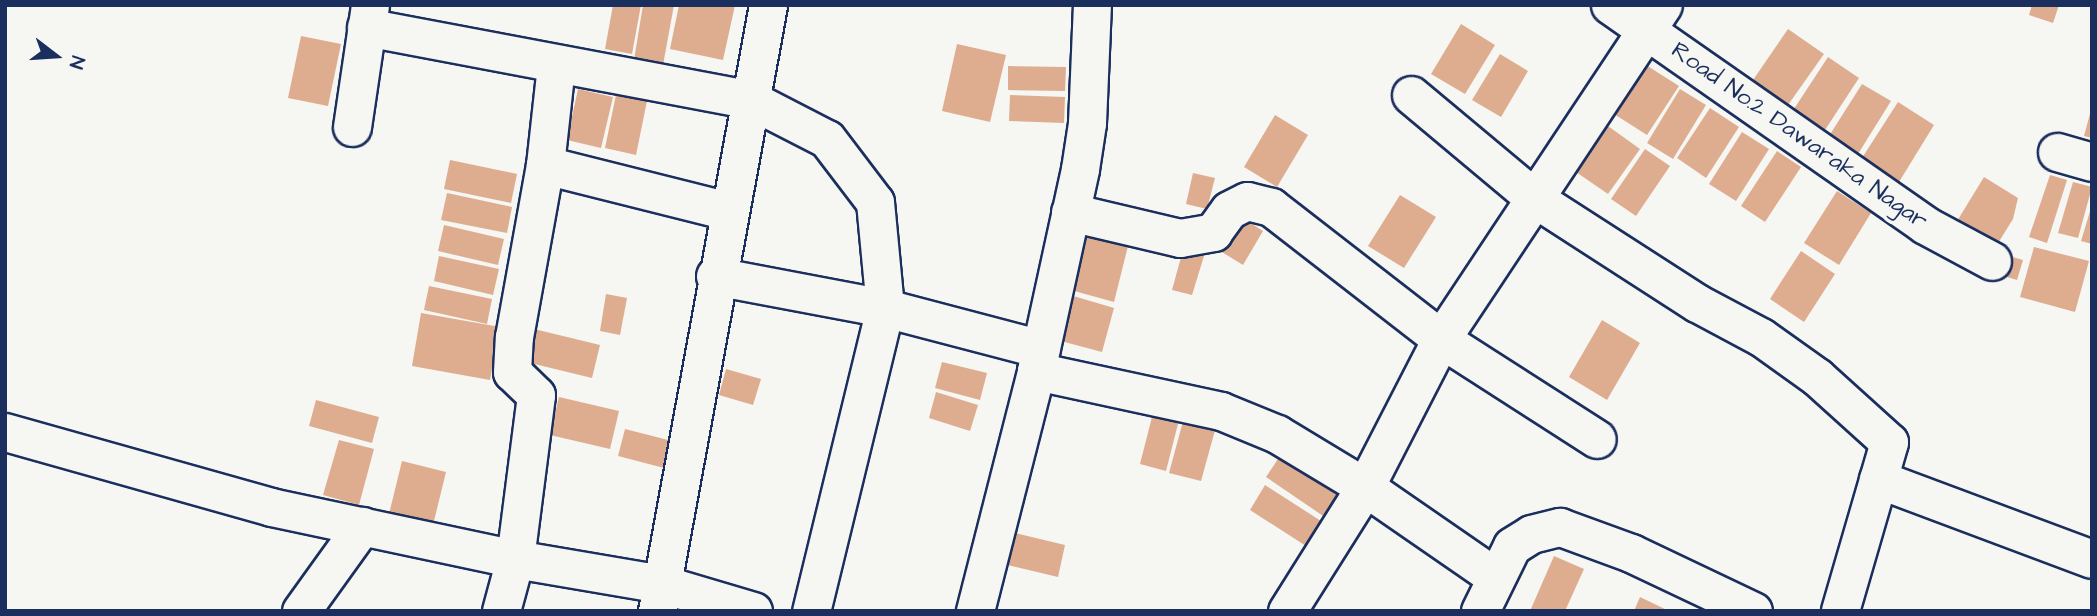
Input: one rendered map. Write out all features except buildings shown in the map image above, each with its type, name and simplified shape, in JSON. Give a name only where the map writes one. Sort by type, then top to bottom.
[{"type":"street","points":[[659,598],[715,276],[768,5]]},
{"type":"street","points":[[975,611],[1039,360],[1080,169],[1087,123],[1091,5]]},
{"type":"street","name":"Road No.2 Dawaraka Nagar","points":[[1610,5],[1655,18],[1924,225],[1992,261]]},
{"type":"street","points":[[352,127],[368,16],[556,65],[751,100],[827,139],[876,202],[885,308],[811,611]]},
{"type":"street","points":[[1287,611],[1365,487],[1441,339],[1655,18]]},
{"type":"street","points":[[501,611],[515,559],[536,395],[512,372],[514,337],[545,165],[556,65]]},
{"type":"street","points":[[1410,95],[1534,198],[1697,303],[1761,337],[1817,377],[1889,442],[1840,611]]},
{"type":"street","points":[[2057,152],[2092,162]]},
{"type":"street","points":[[545,165],[728,211]]},
{"type":"street","points":[[1070,212],[1180,238],[1213,232],[1229,210],[1256,201],[1295,224],[1441,339],[1597,439]]},
{"type":"street","points":[[715,276],[885,308],[1039,360],[1221,411],[1277,434],[1365,487],[1494,576]]},
{"type":"street","points":[[5,432],[271,507],[515,559],[659,598],[753,611]]},
{"type":"street","points":[[1878,479],[2092,559]]},
{"type":"street","points":[[301,611],[362,526]]},
{"type":"street","points":[[1480,611],[1494,576],[1512,546],[1531,534],[1560,527],[1631,553],[1753,611]]}]
